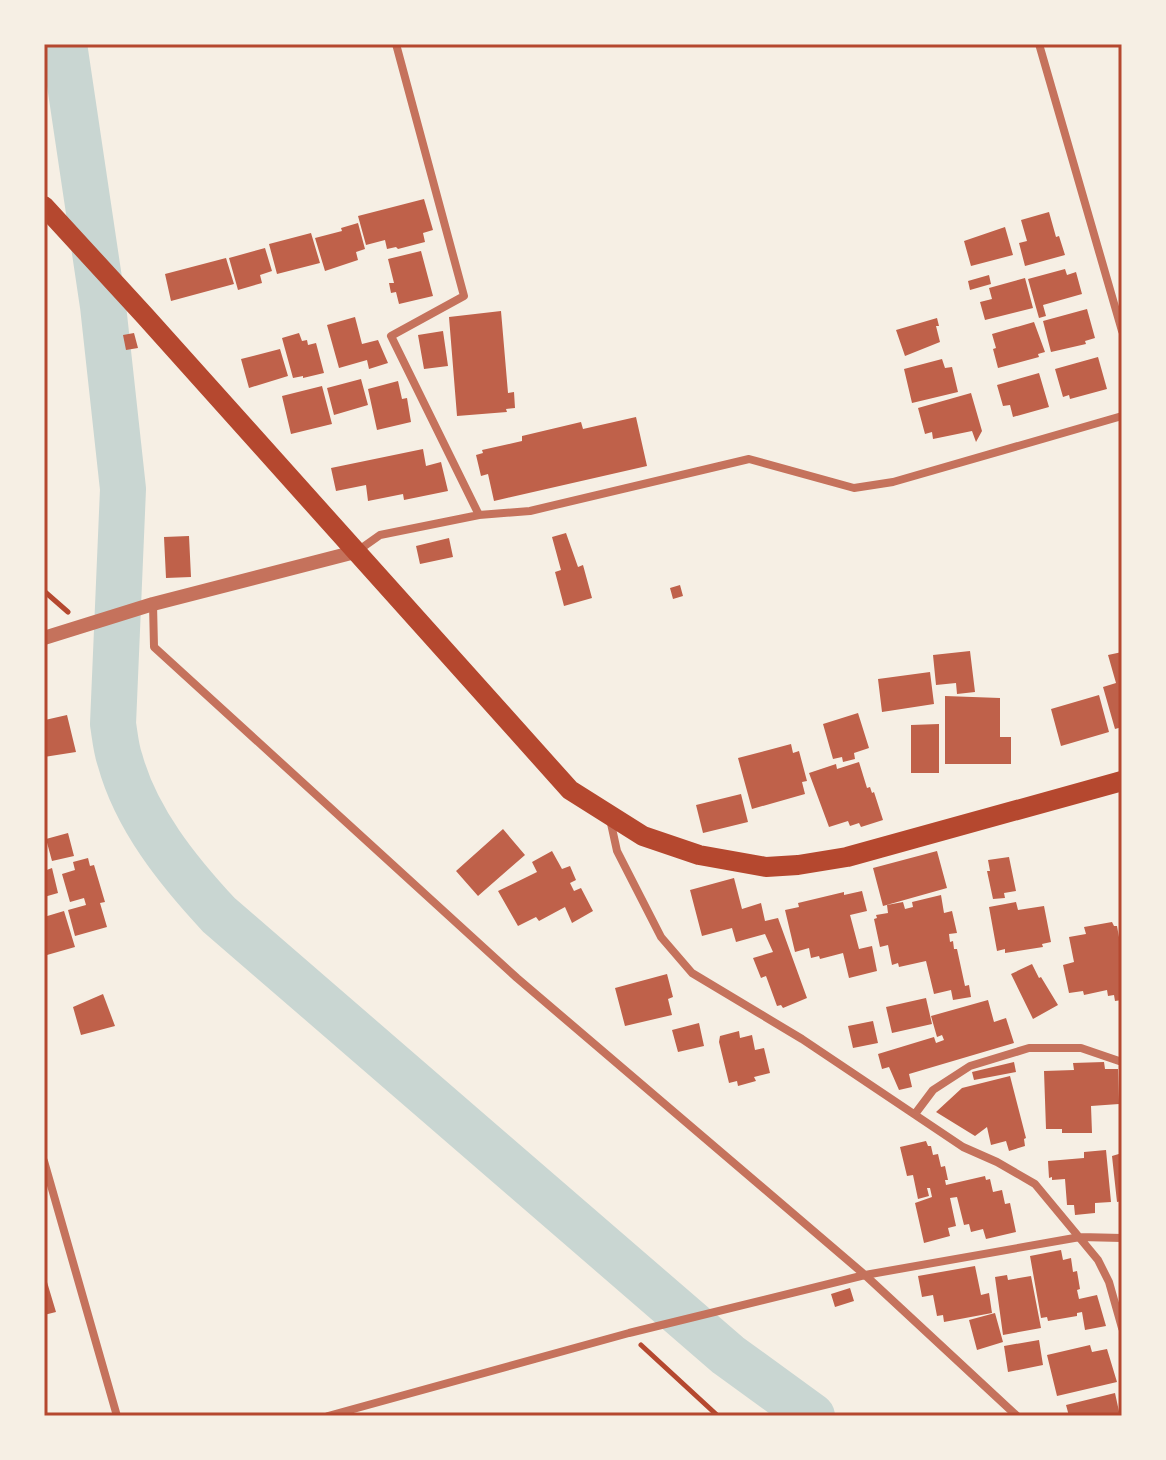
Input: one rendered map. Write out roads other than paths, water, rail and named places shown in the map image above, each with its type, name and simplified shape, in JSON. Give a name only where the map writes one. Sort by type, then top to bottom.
[{"type":"main road","points":[[46,208],[570,790],[643,836],[699,855],[766,867],[798,865],[847,857],[1122,781]]},
{"type":"street","points":[[396,44],[464,296],[391,336],[479,515]]},
{"type":"street","points":[[1039,44],[1122,331]]},
{"type":"street","points":[[44,638],[153,604],[355,552],[380,535],[479,515],[530,511],[749,459],[854,488],[893,482],[1122,416]]},
{"type":"street","points":[[153,604],[154,647],[517,978],[865,1275],[1017,1416]]},
{"type":"street","points":[[609,817],[617,851],[661,937],[692,973],[802,1039],[963,1147],[1035,1184],[1098,1260],[1109,1282],[1122,1328]]},
{"type":"street","points":[[915,1114],[933,1090],[970,1066],[1029,1048],[1081,1048],[1122,1062]]},
{"type":"street","points":[[44,1161],[117,1416]]},
{"type":"street","points":[[328,1416],[629,1333],[865,1275],[1080,1237],[1122,1238]]},
{"type":"waterway","points":[[64,44],[103,306],[123,489],[113,724],[127,782],[136,803],[188,881],[219,915],[728,1355],[812,1416]]}]
